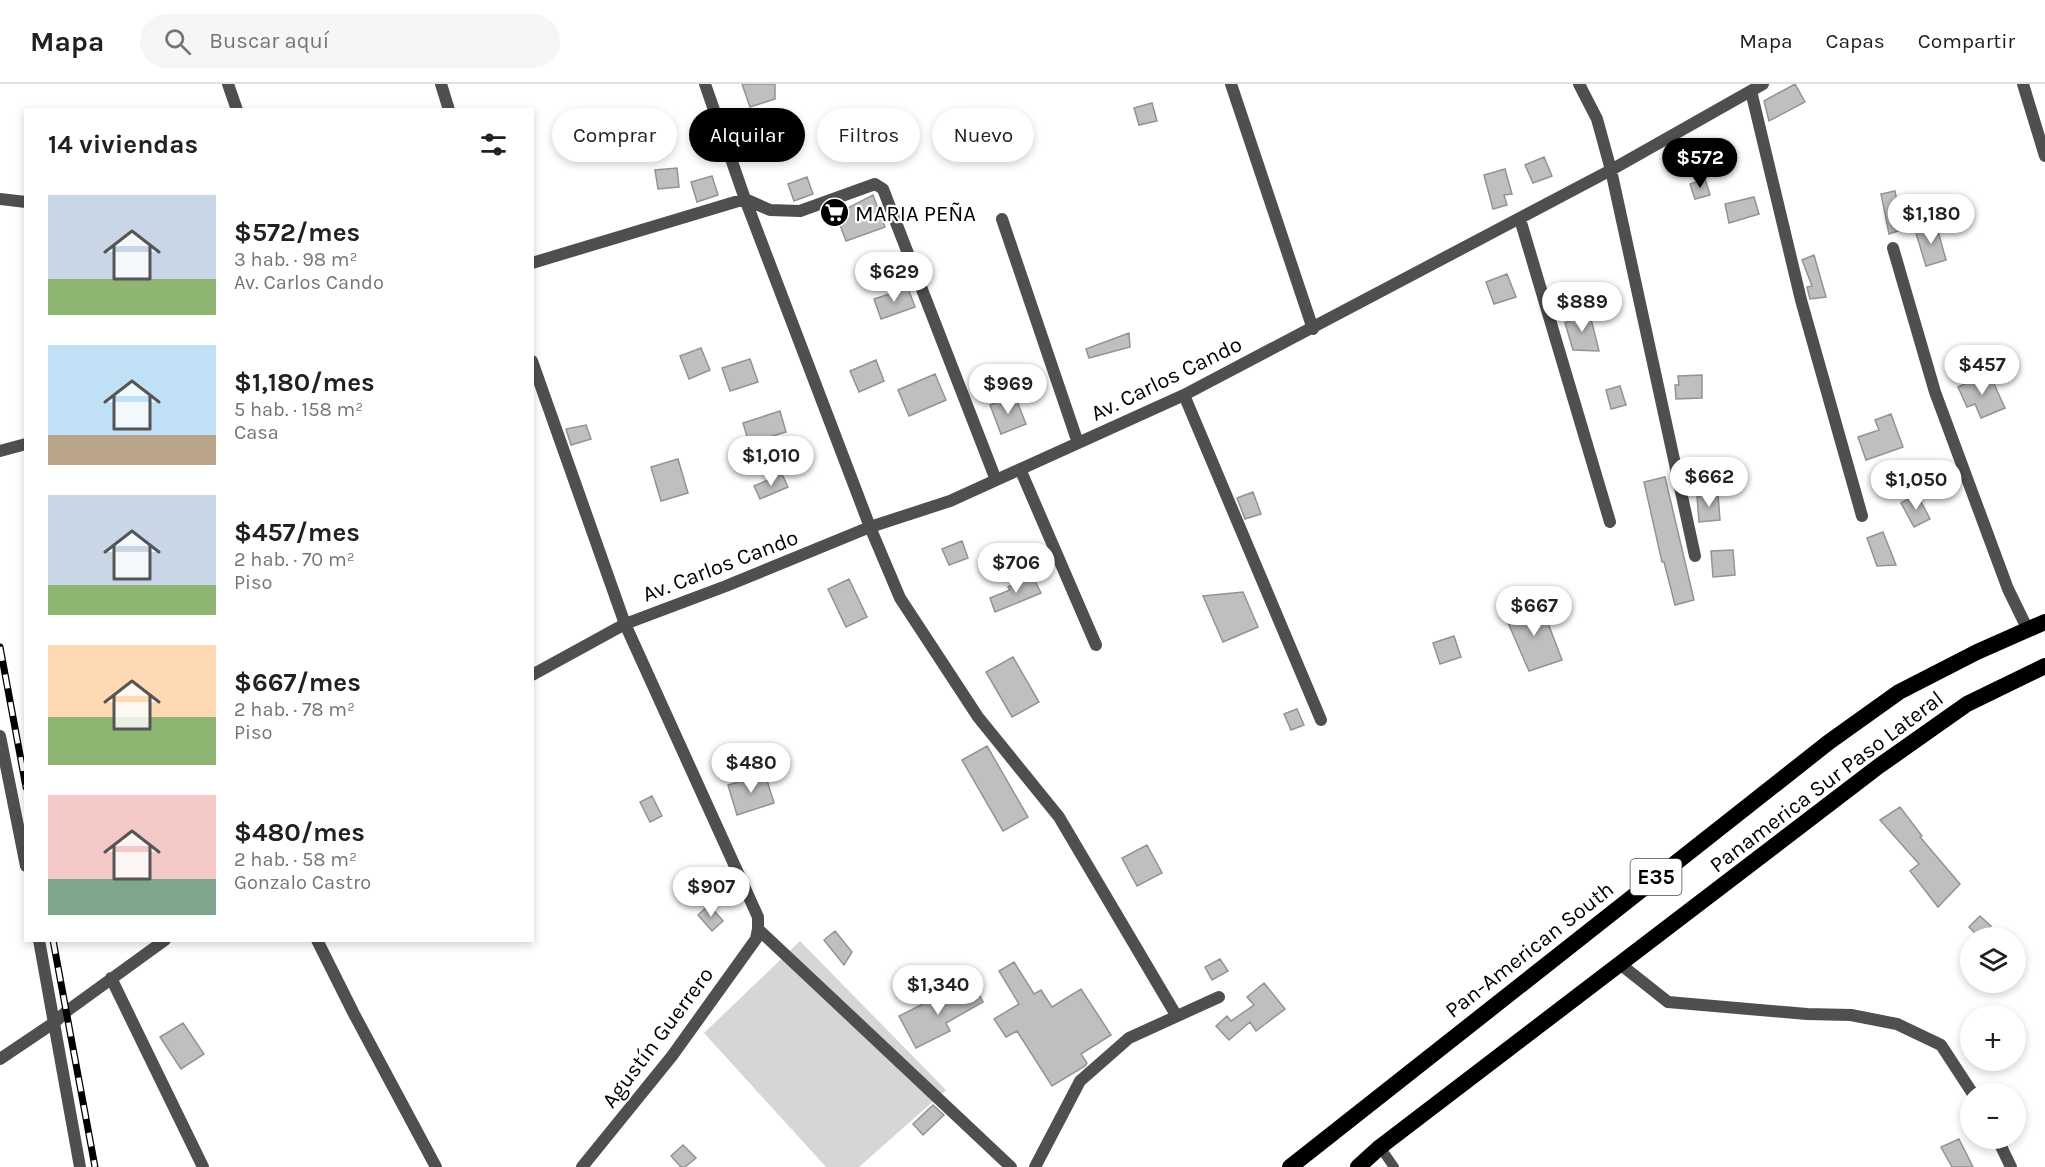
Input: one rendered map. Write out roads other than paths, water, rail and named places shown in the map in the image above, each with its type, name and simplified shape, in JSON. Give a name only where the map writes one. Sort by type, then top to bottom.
[{"type":"highway","name":"Pan-American South","points":[[1290,1167],[1829,742],[1899,692],[1977,652],[2045,622]]},
{"type":"highway","name":"Panamerica Sur Paso Lateral","points":[[1358,1167],[1620,963],[1879,766],[1967,704],[2045,666]]},
{"type":"street","points":[[228,84],[236,108]]},
{"type":"street","points":[[441,84],[448,108]]},
{"type":"street","points":[[705,84],[745,199],[870,528],[900,598],[978,717],[1059,816],[1176,1015]]},
{"type":"street","points":[[1232,84],[1313,329]]},
{"type":"street","points":[[1579,84],[1597,120],[1611,170],[1695,556]]},
{"type":"street","name":"Av. Carlos Cando","points":[[534,674],[625,624],[870,528],[950,501],[1184,395],[1520,219],[1763,84]]},
{"type":"street","points":[[2024,84],[2045,156]]},
{"type":"street","points":[[1751,91],[1801,300],[1862,516]]},
{"type":"street","points":[[534,262],[745,199],[770,210],[800,211],[875,184],[883,189],[996,480]]},
{"type":"street","points":[[0,199],[24,202]]},
{"type":"street","points":[[1002,219],[1078,443]]},
{"type":"street","points":[[1520,219],[1610,522]]},
{"type":"street","points":[[1893,248],[1935,392],[2008,589],[2028,630]]},
{"type":"street","points":[[534,367],[625,624],[758,917],[758,929],[1011,1167]]},
{"type":"street","points":[[1184,395],[1321,720]]},
{"type":"street","points":[[0,451],[24,445]]},
{"type":"street","points":[[1020,469],[1096,645]]},
{"type":"street","points":[[0,736],[24,856]]},
{"type":"street","name":"Agustín Guerrero","points":[[582,1167],[672,1056],[756,939],[758,929]]},
{"type":"street","points":[[39,942],[80,1167]]},
{"type":"street","points":[[0,1059],[55,1022],[162,942]]},
{"type":"street","points":[[318,942],[436,1167]]},
{"type":"street","points":[[1620,963],[1668,1002],[1807,1014],[1851,1015],[1897,1024],[1941,1045],[1966,1083]]},
{"type":"street","points":[[111,978],[203,1167]]},
{"type":"street","points":[[1035,1167],[1080,1081],[1129,1038],[1219,996]]},
{"type":"street","points":[[2002,1149],[2011,1167]]},
{"type":"lane","points":[[1374,1156],[1394,1167]]},
{"type":"railway","points":[[0,647],[24,776]]},
{"type":"railway","points":[[53,942],[95,1167]]},
{"type":"place","name":"MARIA PEÑA","points":[[834,213]]}]
